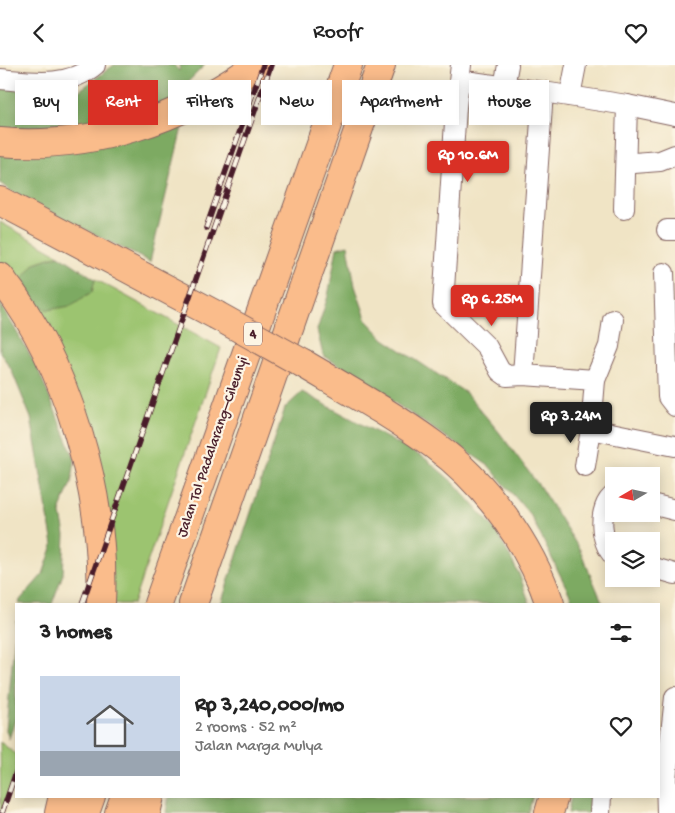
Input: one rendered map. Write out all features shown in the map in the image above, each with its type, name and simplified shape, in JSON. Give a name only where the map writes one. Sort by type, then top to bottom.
[{"type":"highway","points":[[0,142],[66,141],[148,124],[211,95],[257,65]]},
{"type":"highway","name":"Jalan Tol Padalarang–Cileunyi","points":[[158,603],[348,65]]},
{"type":"highway","name":"4","points":[[192,603],[381,65]]},
{"type":"highway","points":[[0,201],[300,371],[438,461],[470,491],[507,535],[525,565],[541,603]]},
{"type":"highway","points":[[0,211],[213,322]]},
{"type":"highway","points":[[0,277],[28,321],[51,363],[72,411],[92,482],[102,577],[101,603]]},
{"type":"highway","points":[[300,371],[376,407],[436,446],[473,481],[506,520],[543,583],[550,603]]},
{"type":"highway","points":[[210,603],[226,556],[243,461]]},
{"type":"highway","points":[[59,813],[63,798]]},
{"type":"highway","points":[[85,813],[90,798]]},
{"type":"highway","points":[[119,813],[124,798]]},
{"type":"highway","points":[[146,813],[150,798]]},
{"type":"highway","points":[[540,813],[544,798]]},
{"type":"highway","points":[[549,813],[553,798]]},
{"type":"street","points":[[0,79],[46,82],[69,79],[80,76],[94,65]]},
{"type":"street","points":[[461,65],[456,107],[443,305],[487,347],[500,371],[507,376],[524,375],[595,380]]},
{"type":"street","points":[[505,80],[508,65]]},
{"type":"street","points":[[570,96],[576,65]]},
{"type":"street","points":[[549,93],[627,105],[675,115]]},
{"type":"street","points":[[624,209],[627,105]]},
{"type":"street","points":[[524,375],[541,125]]},
{"type":"street","points":[[634,163],[660,161],[675,155]]},
{"type":"street","points":[[664,273],[668,397],[675,406]]},
{"type":"street","points":[[585,466],[592,429],[595,380],[609,346],[613,320]]},
{"type":"street","points":[[592,429],[675,446]]},
{"type":"street","points":[[660,506],[675,510]]},
{"type":"street","points":[[605,509],[602,530],[605,540]]},
{"type":"street","points":[[660,570],[675,574]]},
{"type":"street","points":[[667,813],[666,779],[669,710]]},
{"type":"street","points":[[600,813],[601,798]]},
{"type":"green space","points":[[114,65],[174,65],[179,71],[180,65],[205,65],[190,80],[168,80],[168,102],[158,105],[158,80],[94,80]]},
{"type":"green space","points":[[0,84],[15,85],[15,125],[78,125],[78,92],[88,84],[88,125],[98,125],[31,129],[0,128]]},
{"type":"green space","points":[[168,122],[168,125],[183,125],[150,262],[13,193],[0,183],[0,152]]},
{"type":"green space","points":[[0,222],[59,255],[35,263],[92,292],[95,279],[221,348],[133,603],[111,603],[99,485],[0,266]]},
{"type":"green space","points":[[348,245],[355,286],[367,321],[384,339],[466,393],[499,432],[540,487],[580,550],[603,603],[572,603],[571,597],[531,516],[489,466],[323,355],[317,330],[328,296],[337,248]]},
{"type":"green space","points":[[59,255],[95,279],[92,292],[70,306],[48,310],[30,300],[23,278],[35,263]]},
{"type":"green space","points":[[0,303],[37,367],[75,459],[72,481],[60,509],[65,535],[63,574],[52,603],[19,603],[43,574],[53,545],[31,418],[11,369],[0,352]]},
{"type":"green space","points":[[302,392],[426,459],[455,484],[495,529],[519,574],[530,603],[221,603],[285,408]]},
{"type":"green space","points":[[15,631],[15,720],[9,739],[6,730]]},
{"type":"green space","points":[[0,742],[15,753],[15,774],[1,813]]},
{"type":"green space","points":[[169,798],[532,798],[528,813],[166,813]]},
{"type":"green space","points":[[571,798],[593,798],[590,813],[568,813]]},
{"type":"railway","points":[[206,228],[263,65]]},
{"type":"railway","points":[[82,603],[271,65]]},
{"type":"railway","points":[[2,813],[15,775]]}]
